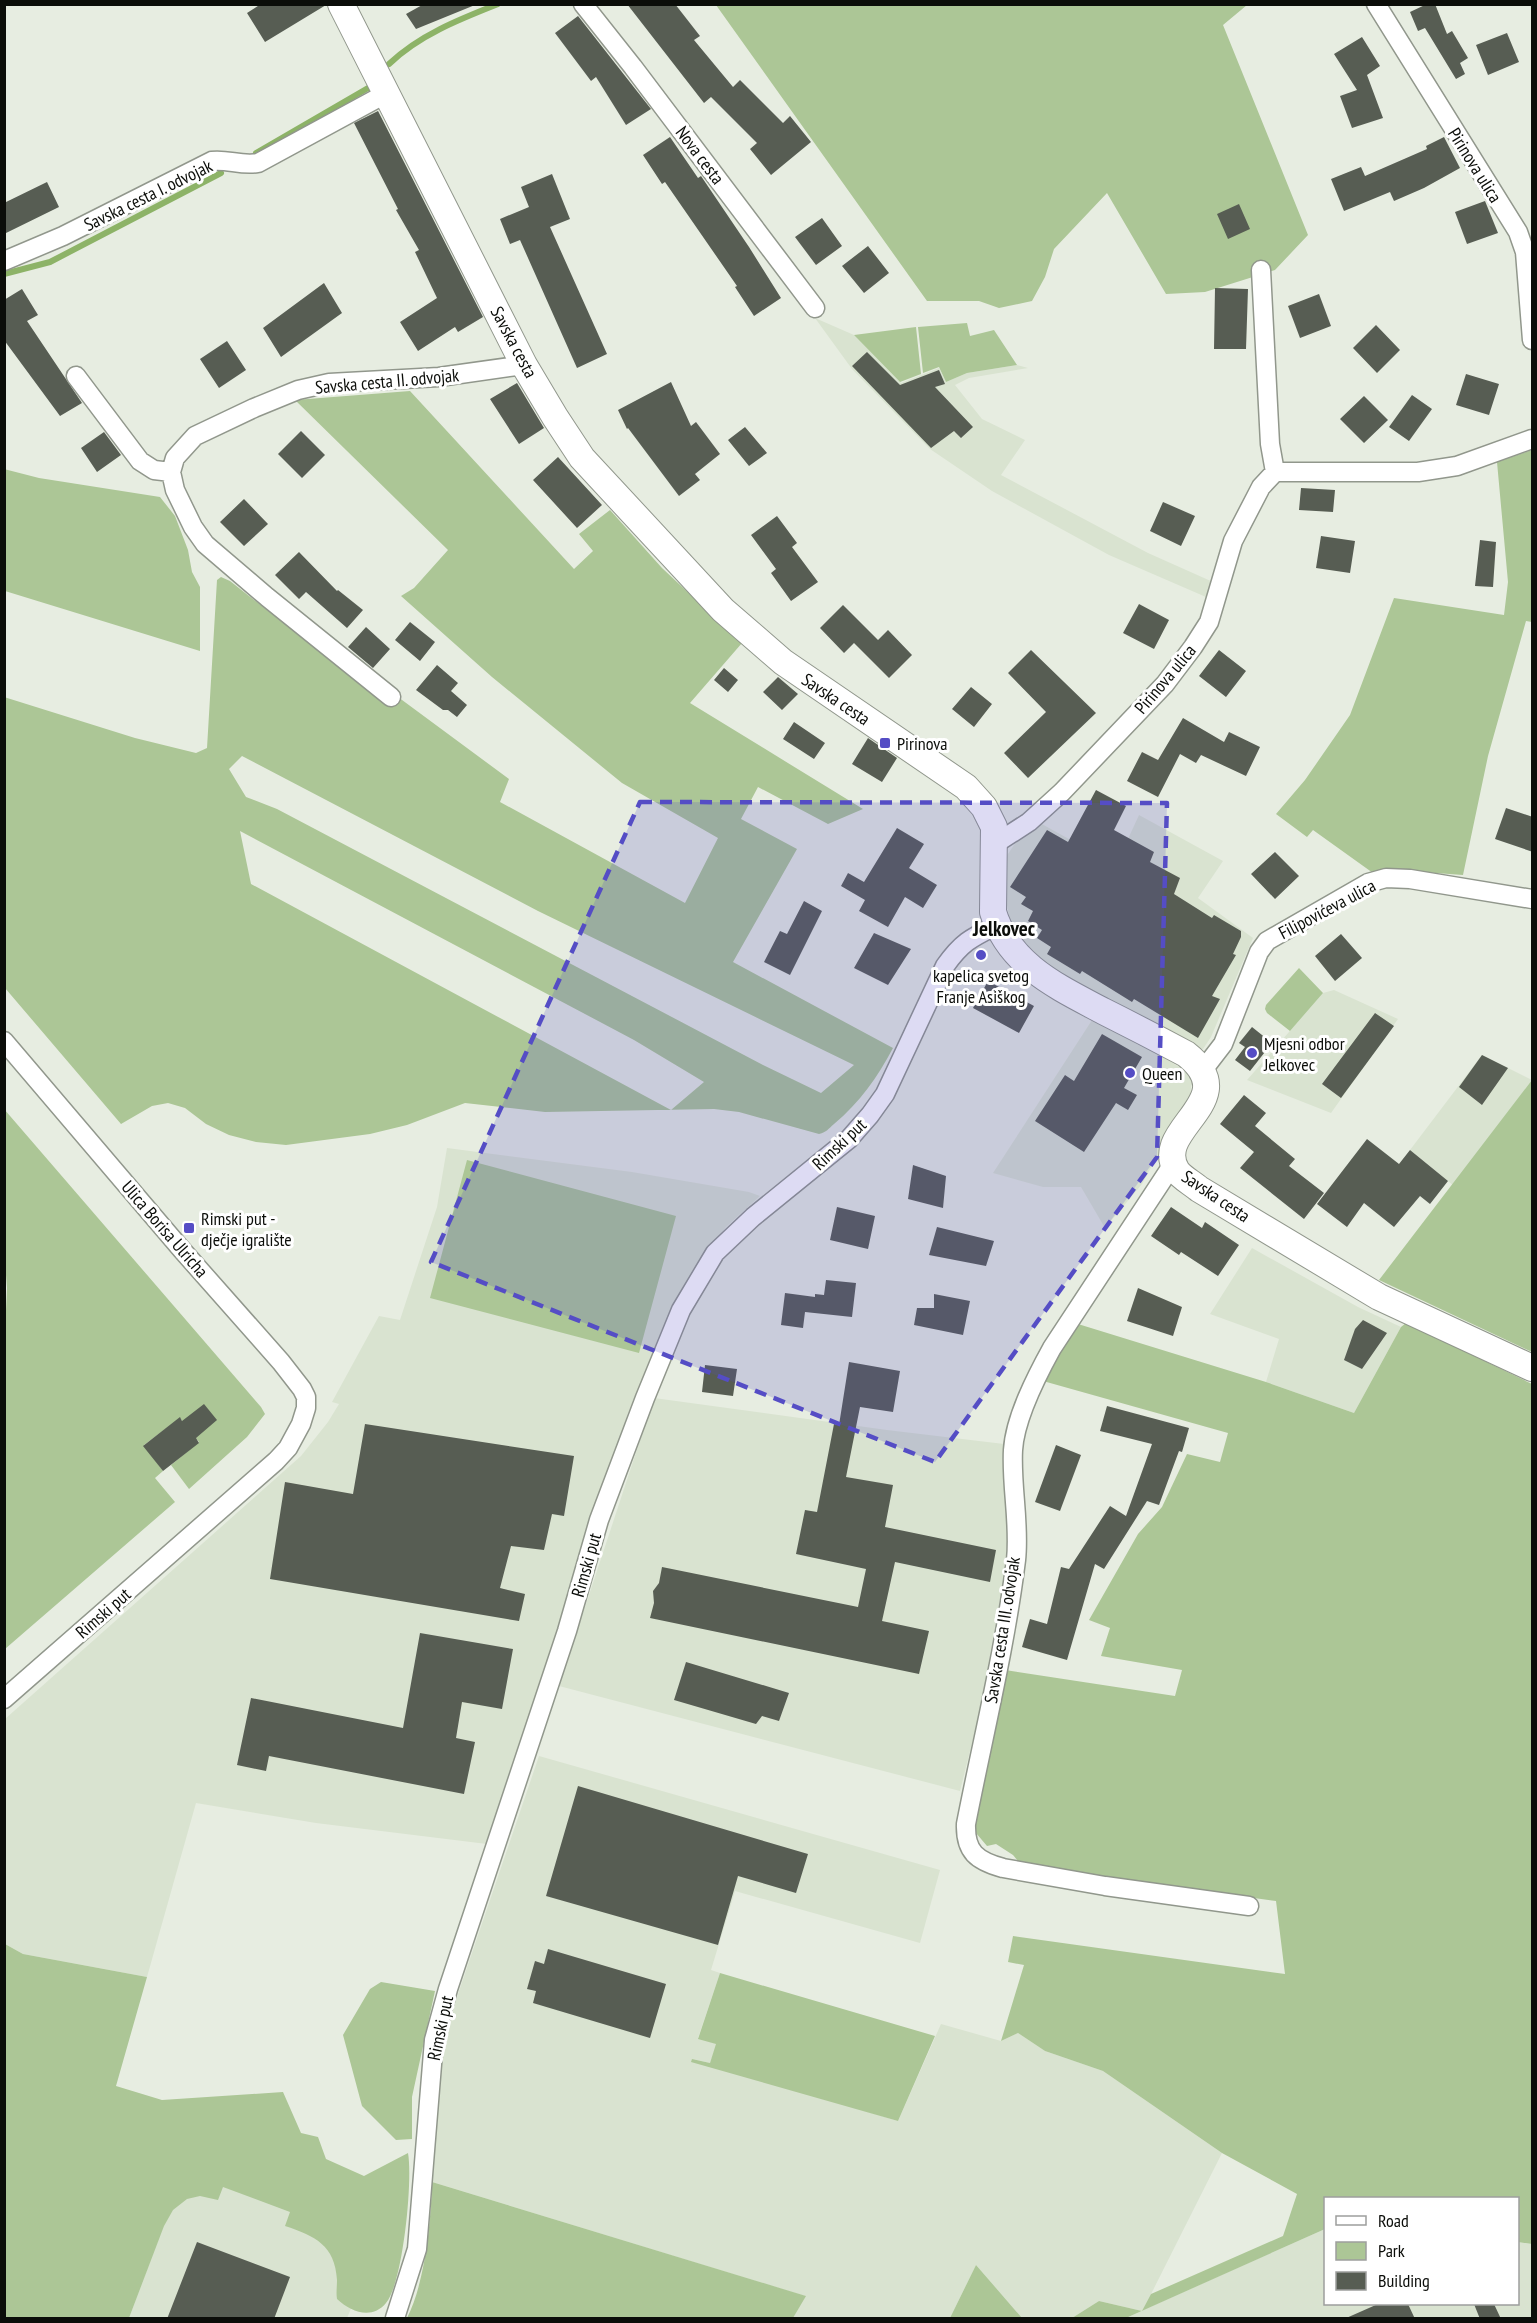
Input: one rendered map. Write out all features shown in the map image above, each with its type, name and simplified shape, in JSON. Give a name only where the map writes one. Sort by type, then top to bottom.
[{"type":"street","name":"Savska cesta","points":[[341,4],[524,365],[582,458],[723,609],[791,668],[966,787],[984,807],[994,827],[993,912],[997,925],[1018,957],[1055,986],[1186,1054],[1203,1070],[1207,1088],[1204,1098],[1174,1146],[1173,1164],[1178,1173],[1198,1189],[1379,1297],[1533,1368]]},
{"type":"street","name":"Nova cesta","points":[[583,4],[815,308]]},
{"type":"street","name":"Pirinova ulica","points":[[1376,4],[1525,234],[1533,340]]},
{"type":"street","name":"Savska cesta I. odvojak","points":[[4,261],[63,236],[212,161],[224,159],[245,165],[258,163],[387,93]]},
{"type":"street","points":[[1261,270],[1270,444],[1275,472],[1418,472],[1457,466],[1533,439]]},
{"type":"street","name":"Savska cesta II. odvojak","points":[[171,472],[175,458],[195,436],[298,390],[329,383],[439,377],[524,365]]},
{"type":"street","points":[[76,376],[140,461],[154,470],[171,472],[175,490],[193,527],[205,544],[391,697]]},
{"type":"street","name":"Pirinova ulica","points":[[995,844],[1029,822],[1062,792],[1165,684],[1193,647],[1209,622],[1233,540],[1261,486],[1275,472]]},
{"type":"street","name":"Filipovićeva ulica","points":[[1203,1070],[1223,1044],[1259,951],[1267,942],[1368,883],[1386,878],[1410,879],[1533,899]]},
{"type":"street","name":"Rimski put","points":[[395,2319],[417,2249],[434,2040],[448,1989],[567,1631],[598,1520],[681,1310],[715,1253],[753,1217],[849,1139],[870,1115],[885,1094],[945,966],[957,949],[967,940],[997,925]]},
{"type":"street","name":"Ulica Borisa Ulricha","points":[[4,1041],[281,1362],[306,1397],[306,1408],[301,1424]]},
{"type":"street","name":"Savska cesta III. odvojak","points":[[1173,1164],[1052,1348],[1036,1375],[1021,1418],[1013,1449],[1016,1558],[966,1824],[966,1840],[971,1850],[980,1858],[1003,1868],[1105,1886],[1248,1906]]},
{"type":"street","name":"Rimski put","points":[[4,1699],[276,1461],[288,1448],[301,1424]]},
{"type":"highlighted area","points":[[640,802],[1167,803],[1157,1157],[935,1462],[431,1262]]},
{"type":"shaded area","points":[[815,318],[854,335],[901,383],[939,368],[946,382],[967,373],[1017,365],[1028,368],[969,378],[955,385],[982,419],[1025,440],[1001,475],[1148,553],[1213,582],[1206,597],[1109,555],[992,491],[930,449],[852,369]]},
{"type":"shaded area","points":[[1139,815],[1223,861],[1198,898],[1253,938],[1211,1037],[1203,1049],[1195,1050],[1039,960],[1022,943],[1010,923],[1004,887],[1006,857],[1016,842],[1040,823],[1116,865]]},
{"type":"shaded area","points":[[1334,990],[1398,1019],[1331,1113],[1247,1080],[1323,993]]},
{"type":"shaded area","points":[[1094,1017],[1181,1068],[1192,1080],[1190,1096],[1142,1184],[1105,1228],[1081,1187],[1043,1187],[993,1173]]},
{"type":"shaded area","points":[[1482,1055],[1532,1080],[1454,1186],[1410,1150]]},
{"type":"shaded area","points":[[447,1148],[632,1172],[749,1192],[760,1196],[726,1227],[706,1253],[662,1329],[628,1413],[558,1635],[487,1844],[316,1823],[196,1803],[147,1977],[23,1954],[5,1944],[5,1719],[301,1456],[328,1422],[339,1404],[332,1402],[379,1316],[400,1320],[437,1207]]},
{"type":"shaded area","points":[[1252,1248],[1358,1307],[1401,1327],[1354,1413],[1266,1382],[1279,1339],[1210,1314]]},
{"type":"shaded area","points":[[654,1398],[1004,1444],[1007,1544],[1002,1587],[980,1711],[960,1791],[559,1686]]},
{"type":"shaded area","points":[[539,1756],[940,1870],[920,1943],[735,1891],[711,1970],[720,1973],[698,2038],[717,2044],[710,2063],[692,2059],[898,2121],[941,2024],[1001,2041],[1018,2033],[1045,2051],[1103,2071],[1222,2153],[1143,2310],[1324,2229],[1324,2305],[1519,2305],[1519,2242],[1532,2244],[1532,2318],[1126,2318],[1142,2311],[1099,2301],[1072,2318],[1022,2318],[976,2265],[950,2318],[793,2318],[805,2296],[432,2182],[440,2066],[455,2003]]},
{"type":"shaded area","points":[[191,2152],[321,2168],[352,2306],[347,2318],[129,2318]]},
{"type":"green space","points":[[716,5],[1247,5],[1223,25],[1308,235],[1275,270],[1205,292],[1166,294],[1107,193],[1054,249],[1045,277],[1032,301],[999,308],[979,301],[927,301]]},
{"type":"green space","points":[[967,323],[970,336],[994,330],[1017,365],[967,373],[946,382],[939,367],[923,373],[918,327]]},
{"type":"green space","points":[[916,327],[921,374],[900,382],[854,335]]},
{"type":"green space","points":[[410,391],[574,569],[593,551],[579,534],[610,510],[662,568],[742,643],[690,703],[863,809],[828,824],[758,787],[741,819],[797,849],[733,962],[893,1048],[860,1098],[826,1131],[819,1134],[739,1112],[714,1109],[671,1110],[545,1112],[465,1103],[407,1125],[370,1134],[286,1145],[256,1142],[229,1135],[206,1124],[185,1108],[168,1103],[152,1106],[121,1124],[5,988],[4,697],[135,738],[196,753],[207,748],[217,580],[221,577],[230,581],[337,665],[398,697],[509,779],[500,802],[685,903],[718,838],[622,783],[492,677],[401,596],[414,588],[448,550],[295,400]],"holes":[[[242,756],[538,911],[854,1065],[821,1093],[763,1065],[277,809],[246,797],[229,769]],[[240,831],[634,1040],[704,1082],[671,1110],[251,884]]]},
{"type":"green space","points":[[1532,450],[1532,622],[1526,621],[1488,756],[1463,875],[1395,870],[1373,873],[1313,830],[1307,837],[1276,814],[1305,780],[1350,715],[1394,598],[1504,615],[1508,582],[1497,462]]},
{"type":"green space","points":[[4,469],[39,478],[160,497],[175,516],[188,550],[192,572],[200,587],[200,651],[5,591]]},
{"type":"green space","points":[[1299,968],[1323,993],[1290,1031],[1265,1009]]},
{"type":"green space","points":[[1532,1080],[1532,1352],[1379,1280]]},
{"type":"green space","points":[[4,1109],[265,1414],[247,1437],[189,1489],[171,1465],[199,1442],[180,1418],[144,1445],[163,1471],[155,1478],[175,1502],[5,1649],[4,1354],[7,1288],[4,1249]]},
{"type":"green space","points":[[467,1160],[676,1216],[639,1353],[430,1298]]},
{"type":"green space","points":[[1406,1323],[1532,1384],[1532,2244],[1519,2242],[1519,2197],[1324,2197],[1324,2229],[1142,2311],[1151,2294],[1283,2236],[1297,2194],[1222,2153],[1103,2071],[1045,2051],[1018,2033],[1001,2041],[1024,1965],[1008,1962],[1013,1936],[1285,1974],[1276,1901],[1103,1877],[1018,1861],[996,1844],[987,1846],[976,1833],[974,1812],[1005,1670],[1175,1696],[1182,1670],[1101,1656],[1110,1628],[1089,1620],[1138,1534],[1162,1507],[1187,1454],[1220,1462],[1228,1433],[1043,1381],[1078,1324],[1266,1382],[1354,1413],[1401,1327]]},
{"type":"green space","points":[[5,1944],[23,1954],[147,1977],[116,2086],[162,2100],[283,2092],[301,2133],[318,2137],[326,2159],[364,2176],[408,2153],[408,2207],[402,2254],[392,2292],[386,2303],[368,2313],[343,2304],[337,2299],[335,2268],[328,2250],[314,2238],[285,2226],[290,2212],[223,2187],[218,2200],[200,2196],[187,2199],[173,2210],[164,2226],[129,2318],[5,2318]]},
{"type":"green space","points":[[720,1973],[935,2036],[898,2121],[691,2062],[692,2059],[710,2063],[716,2044],[698,2039]]},
{"type":"green space","points":[[381,1982],[435,1991],[412,2097],[412,2139],[396,2140],[362,2106],[343,2035],[370,1989]]},
{"type":"green space","points":[[432,2182],[806,2296],[793,2318],[407,2318],[423,2270]]},
{"type":"green space","points":[[976,2265],[1022,2318],[950,2318]]},
{"type":"green space","points":[[1099,2301],[1142,2311],[1126,2318],[1072,2318]]},
{"type":"building","points":[[261,4],[326,5],[265,42],[247,13]]},
{"type":"building","points":[[424,4],[475,5],[416,29],[406,14]]},
{"type":"building","points":[[627,4],[675,4],[700,36],[694,40],[733,87],[740,80],[783,123],[790,116],[811,142],[771,175],[750,149],[757,143],[711,97],[704,103]]},
{"type":"building","points":[[1427,4],[1435,4],[1447,34],[1452,31],[1468,58],[1460,63],[1465,74],[1456,79],[1425,28],[1418,31],[1410,12]]},
{"type":"building","points":[[578,16],[651,109],[626,125],[596,77],[591,81],[555,33]]},
{"type":"building","points":[[1507,33],[1519,62],[1488,75],[1476,45]]},
{"type":"building","points":[[1362,37],[1380,66],[1367,75],[1383,118],[1352,128],[1340,96],[1357,90],[1334,54]]},
{"type":"building","points":[[378,111],[483,317],[458,332],[455,327],[418,351],[400,322],[437,298],[415,252],[419,250],[396,210],[398,209],[354,123]]},
{"type":"building","points":[[670,137],[698,178],[701,176],[781,298],[754,316],[735,287],[737,286],[665,182],[662,184],[643,155]]},
{"type":"building","points":[[1444,137],[1460,168],[1394,201],[1390,192],[1344,211],[1331,179],[1361,167],[1365,176],[1427,149],[1426,146]]},
{"type":"building","points":[[552,174],[570,219],[550,227],[607,354],[577,368],[520,240],[510,244],[500,219],[529,207],[521,187]]},
{"type":"building","points":[[47,182],[59,207],[4,234],[4,203]]},
{"type":"building","points":[[1485,201],[1498,233],[1467,244],[1455,212]]},
{"type":"building","points":[[1239,204],[1250,229],[1228,239],[1217,214]]},
{"type":"building","points":[[822,218],[842,246],[816,265],[795,237]]},
{"type":"building","points":[[868,246],[889,273],[864,293],[842,266]]},
{"type":"building","points":[[324,283],[342,313],[281,357],[263,328]]},
{"type":"building","points":[[1215,288],[1248,289],[1246,349],[1214,349]]},
{"type":"building","points":[[22,289],[38,315],[27,321],[82,403],[60,416],[4,340],[4,300]]},
{"type":"building","points":[[1319,294],[1331,326],[1300,338],[1288,306]]},
{"type":"building","points":[[1376,325],[1400,350],[1377,373],[1353,348]]},
{"type":"building","points":[[227,341],[246,370],[219,388],[200,359]]},
{"type":"building","points":[[867,352],[900,385],[939,370],[945,384],[935,387],[973,427],[961,438],[954,431],[931,448],[852,366]]},
{"type":"building","points":[[1466,374],[1499,384],[1489,415],[1456,405]]},
{"type":"building","points":[[671,382],[691,426],[696,422],[720,454],[695,474],[700,480],[679,496],[627,429],[618,410]]},
{"type":"building","points":[[517,383],[544,428],[519,444],[490,399]]},
{"type":"building","points":[[1412,395],[1432,409],[1409,441],[1389,427]]},
{"type":"building","points":[[1364,396],[1388,420],[1364,443],[1340,419]]},
{"type":"building","points":[[745,427],[767,453],[749,466],[728,440]]},
{"type":"building","points":[[301,431],[325,455],[302,478],[278,454]]},
{"type":"building","points":[[104,432],[121,455],[97,472],[81,448]]},
{"type":"building","points":[[558,457],[602,505],[577,528],[533,480]]},
{"type":"building","points":[[1301,488],[1335,490],[1333,512],[1299,510]]},
{"type":"building","points":[[244,499],[268,524],[244,546],[220,522]]},
{"type":"building","points":[[1163,502],[1195,516],[1181,546],[1150,531]]},
{"type":"building","points":[[777,516],[797,543],[792,547],[818,582],[791,601],[771,573],[776,569],[751,535]]},
{"type":"building","points":[[1321,536],[1355,541],[1350,573],[1316,568]]},
{"type":"building","points":[[1480,540],[1496,542],[1493,587],[1475,586]]},
{"type":"building","points":[[299,552],[337,591],[363,610],[347,628],[306,592],[299,599],[275,575]]},
{"type":"building","points":[[1139,604],[1169,620],[1154,649],[1123,633]]},
{"type":"building","points":[[843,605],[878,640],[888,630],[912,655],[889,678],[854,643],[844,653],[820,628]]},
{"type":"building","points":[[410,622],[435,642],[420,661],[395,640]]},
{"type":"building","points":[[366,627],[390,649],[373,668],[348,647]]},
{"type":"building","points":[[1031,650],[1096,713],[1028,778],[1004,753],[1046,712],[1008,673]]},
{"type":"building","points":[[1219,650],[1246,671],[1226,697],[1199,676]]},
{"type":"building","points":[[437,665],[458,683],[451,691],[467,705],[457,717],[448,710],[443,710],[416,690]]},
{"type":"building","points":[[724,668],[738,680],[728,692],[714,680]]},
{"type":"building","points":[[778,677],[798,694],[782,710],[763,692]]},
{"type":"building","points":[[971,687],[992,704],[974,727],[952,709]]},
{"type":"building","points":[[1183,718],[1224,742],[1229,732],[1260,747],[1246,776],[1201,755],[1196,763],[1180,754],[1158,797],[1127,781],[1142,752],[1158,760]]},
{"type":"building","points":[[794,722],[825,743],[814,759],[783,739]]},
{"type":"building","points":[[868,738],[897,758],[882,782],[852,764]]},
{"type":"building","points":[[1096,790],[1126,806],[1114,830],[1154,852],[1150,862],[1180,878],[1174,894],[1212,918],[1214,915],[1241,931],[1241,937],[1233,954],[1236,955],[1212,996],[1220,999],[1198,1038],[1134,999],[1132,1002],[1082,971],[1080,974],[1047,954],[1051,947],[1037,938],[1042,930],[1028,921],[1033,911],[1021,904],[1026,897],[1010,887],[1047,830],[1068,842]]},
{"type":"building","points":[[1506,808],[1533,817],[1533,852],[1495,839]]},
{"type":"building","points":[[897,828],[924,844],[909,868],[937,885],[923,908],[905,897],[888,927],[859,911],[865,900],[841,886],[848,873],[864,882]]},
{"type":"building","points":[[1275,852],[1299,876],[1275,899],[1251,874]]},
{"type":"building","points":[[804,901],[822,911],[790,975],[764,962],[780,931],[787,934]]},
{"type":"building","points":[[874,933],[911,949],[888,985],[854,968]]},
{"type":"building","points":[[1341,934],[1362,958],[1335,981],[1315,956]]},
{"type":"building","points":[[988,981],[1034,1006],[1019,1033],[973,1008]]},
{"type":"building","points":[[1375,1013],[1394,1026],[1341,1098],[1322,1084]]},
{"type":"building","name":"Mjesni odbor Jelkovec","points":[[1252,1027],[1272,1043],[1250,1071],[1235,1060],[1245,1047],[1239,1043]]},
{"type":"building","points":[[1102,1034],[1142,1057],[1124,1088],[1137,1095],[1128,1110],[1116,1103],[1084,1152],[1035,1121],[1065,1075],[1074,1081]]},
{"type":"building","points":[[1482,1055],[1508,1068],[1482,1105],[1459,1087]]},
{"type":"building","points":[[1244,1095],[1266,1113],[1255,1126],[1295,1159],[1289,1166],[1324,1193],[1304,1219],[1240,1168],[1254,1152],[1220,1124]]},
{"type":"building","points":[[1367,1139],[1399,1164],[1410,1150],[1448,1181],[1430,1204],[1420,1196],[1394,1227],[1364,1203],[1347,1227],[1317,1204]]},
{"type":"building","points":[[913,1165],[946,1176],[943,1208],[908,1199]]},
{"type":"building","points":[[837,1207],[875,1216],[868,1249],[830,1240]]},
{"type":"building","points":[[1171,1207],[1202,1228],[1205,1222],[1239,1245],[1218,1276],[1181,1252],[1179,1255],[1151,1236]]},
{"type":"building","points":[[937,1227],[994,1241],[986,1266],[929,1255]]},
{"type":"building","points":[[826,1280],[856,1283],[852,1317],[805,1312],[803,1328],[781,1325],[785,1293],[815,1297],[815,1294],[824,1295]]},
{"type":"building","points":[[1138,1288],[1182,1307],[1173,1336],[1127,1321]]},
{"type":"building","points":[[934,1294],[970,1301],[963,1335],[914,1325],[917,1308],[934,1308]]},
{"type":"building","points":[[1363,1320],[1387,1333],[1362,1369],[1344,1360],[1355,1329]]},
{"type":"building","points":[[849,1362],[900,1371],[893,1412],[860,1407],[846,1477],[893,1485],[885,1527],[996,1550],[990,1582],[895,1562],[882,1621],[929,1631],[919,1674],[650,1618],[654,1603],[653,1591],[659,1583],[662,1567],[858,1607],[866,1569],[796,1554],[805,1510],[817,1512],[834,1424],[839,1425]]},
{"type":"building","points":[[705,1365],[737,1369],[733,1396],[702,1392]]},
{"type":"building","points":[[204,1404],[217,1420],[196,1438],[199,1443],[163,1471],[143,1446],[180,1417],[182,1421]]},
{"type":"building","points":[[1107,1406],[1189,1428],[1182,1452],[1179,1451],[1159,1505],[1147,1501],[1104,1569],[1095,1564],[1067,1660],[1022,1647],[1030,1619],[1047,1624],[1061,1567],[1069,1569],[1110,1506],[1126,1516],[1152,1444],[1100,1431]]},
{"type":"building","points":[[365,1424],[574,1456],[564,1516],[552,1514],[544,1550],[511,1546],[500,1588],[525,1594],[519,1621],[270,1579],[285,1482],[353,1494]]},
{"type":"building","points":[[1056,1445],[1081,1455],[1060,1511],[1035,1502]]},
{"type":"building","points":[[420,1633],[513,1649],[502,1709],[462,1702],[456,1738],[475,1742],[464,1794],[269,1756],[266,1771],[237,1765],[251,1698],[403,1728]]},
{"type":"building","points":[[686,1662],[789,1693],[779,1721],[762,1716],[756,1724],[674,1700]]},
{"type":"building","points":[[578,1786],[808,1854],[796,1893],[738,1876],[718,1945],[546,1896]]},
{"type":"building","points":[[548,1949],[666,1984],[650,2038],[533,2003],[536,1991],[527,1989],[535,1961],[544,1964]]},
{"type":"building","points":[[197,2242],[290,2277],[274,2319],[167,2319]]},
{"type":"building","points":[[1376,2305],[1408,2305],[1415,2319],[1344,2319]]},
{"type":"building","points":[[1474,2305],[1494,2305],[1501,2319],[1480,2319]]},
{"type":"waterway","points":[[389,64],[413,44],[427,36],[498,4]]},
{"type":"waterway","points":[[256,153],[368,88]]},
{"type":"waterway","points":[[4,274],[50,262],[221,173]]},
{"type":"place","name":"Pirinova","points":[[885,743]]},
{"type":"place","name":"kapelica svetog Franje Asiškog","points":[[981,955]]},
{"type":"place","name":"Mjesni odbor Jelkovec","points":[[1252,1053]]},
{"type":"place","name":"Queen","points":[[1130,1073]]},
{"type":"place","name":"Rimski put - dječje igralište","points":[[189,1228]]},
{"type":"district","name":"Jelkovec","points":[[1004,928]]}]
